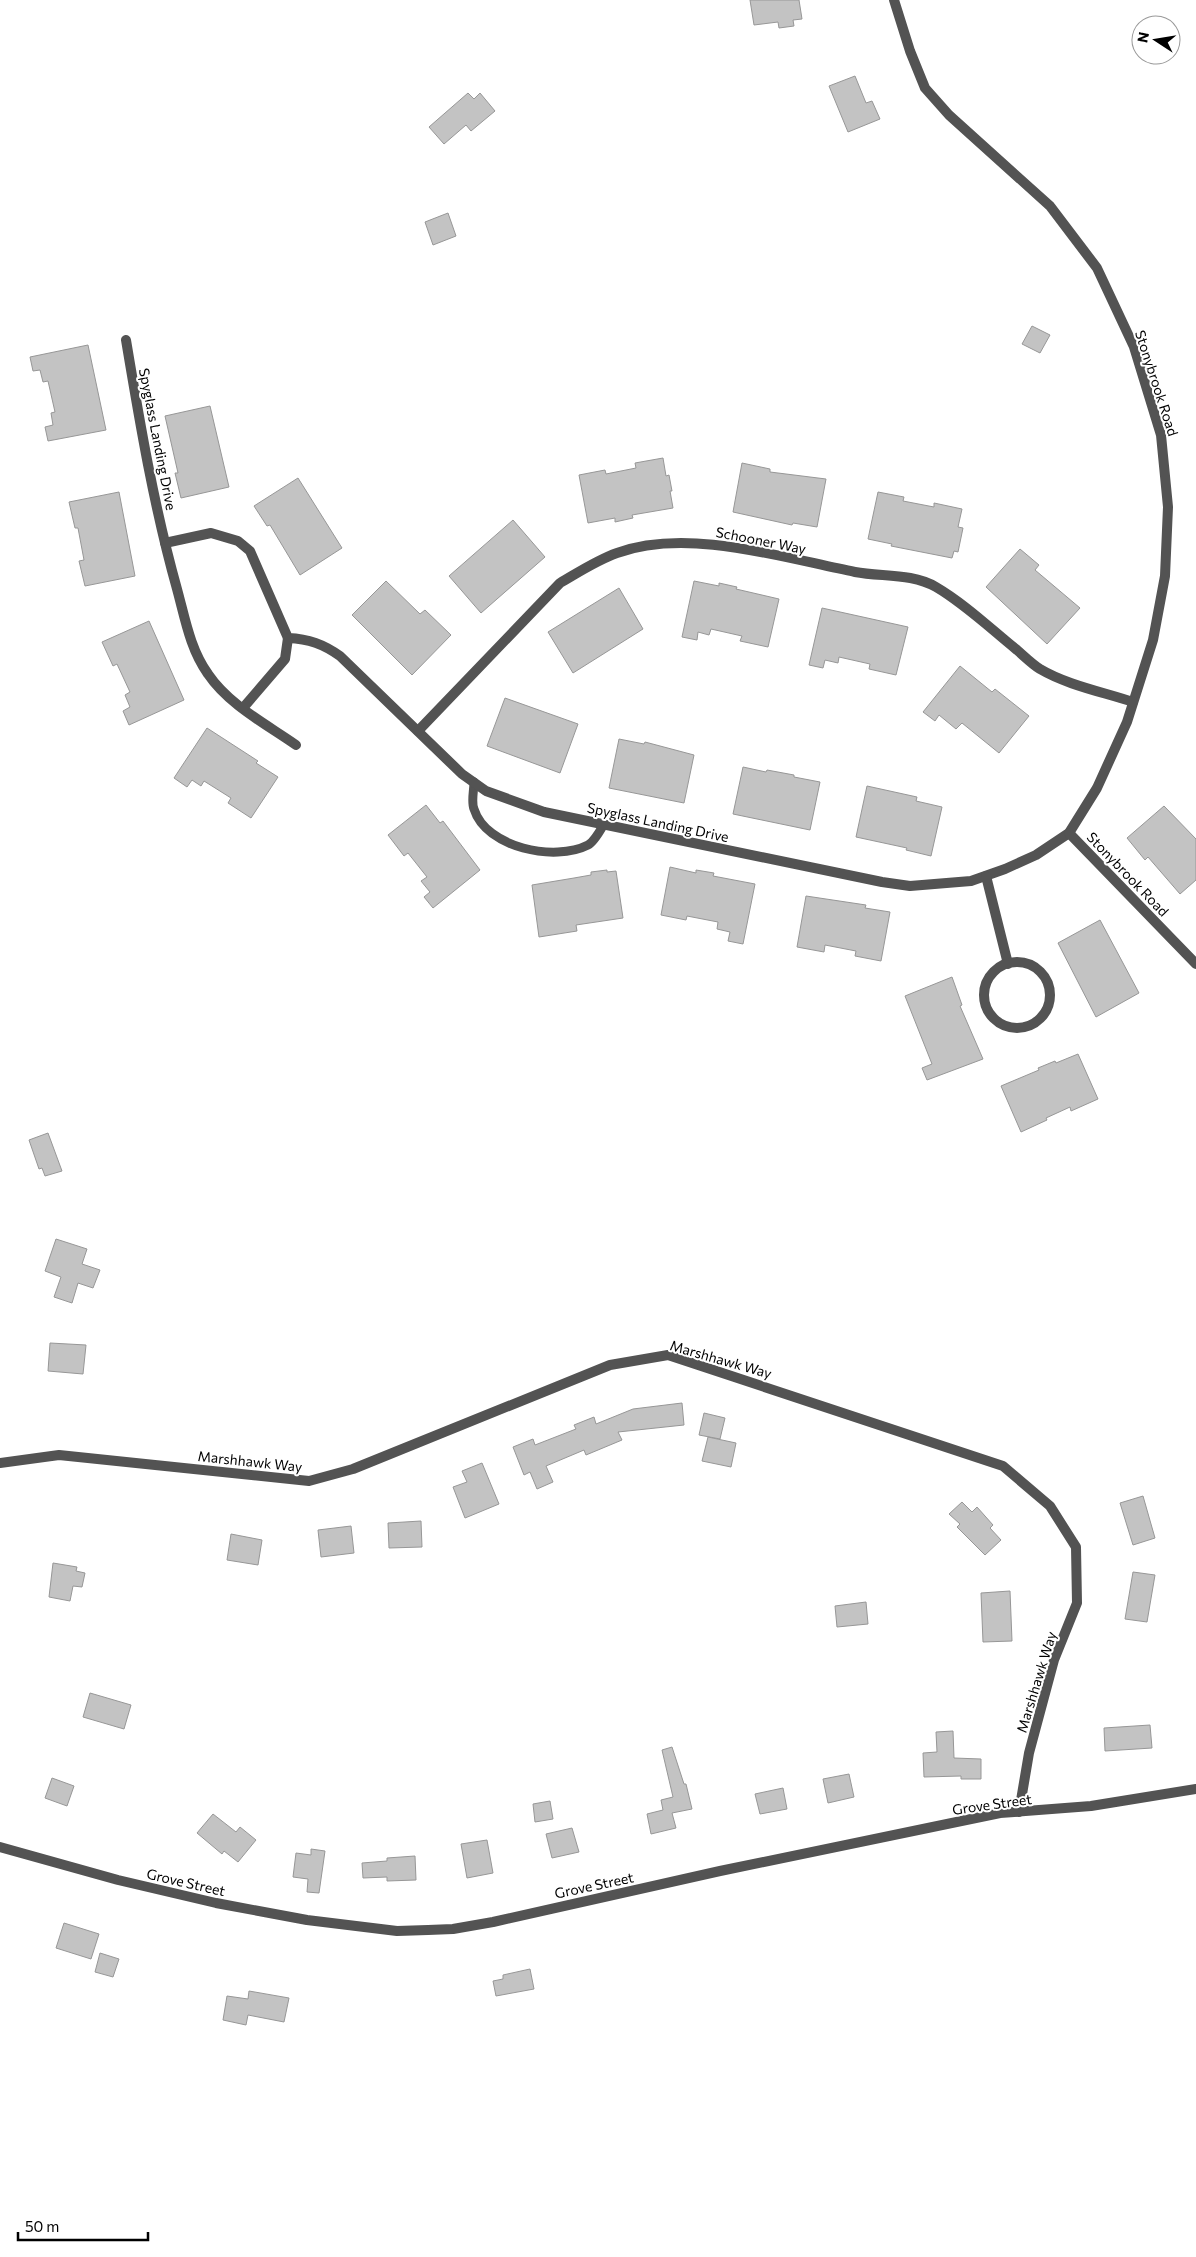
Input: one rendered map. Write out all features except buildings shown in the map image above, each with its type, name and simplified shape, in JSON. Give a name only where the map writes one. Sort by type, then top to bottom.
[{"type":"street","name":"Stonybrook Road","points":[[894,0],[910,51],[925,88],[948,115],[1050,206],[1097,268],[1134,347],[1161,435],[1168,508],[1165,576],[1153,640],[1127,722],[1097,788],[1069,833],[1196,964]]},
{"type":"street","name":"Spyglass Landing Drive","points":[[126,340],[149,478],[195,652],[208,674],[222,692],[296,745]]},
{"type":"street","points":[[165,543],[211,533],[238,541],[250,551],[288,638],[285,659],[243,708]]},
{"type":"street","name":"Schooner Way","points":[[418,731],[560,583],[589,565],[618,552],[649,544],[679,541],[739,548],[862,573],[917,579],[936,587],[965,608],[1040,669],[1065,680],[1133,702]]},
{"type":"street","name":"Spyglass Landing Drive","points":[[288,638],[304,638],[323,644],[340,656],[462,774],[486,791],[544,812],[882,882],[910,886],[971,881],[1036,854],[1069,833]]},
{"type":"street","points":[[986,876],[1008,964]]},
{"type":"street","points":[[1024,962],[1034,967],[1043,974],[1048,984],[1050,996],[1048,1007],[1033,1024],[1023,1027],[1003,1025],[988,1010],[984,990],[988,980],[994,972],[1008,964],[1024,962]]},
{"type":"street","name":"Marshhawk Way","points":[[0,1463],[59,1455],[309,1481],[353,1469],[610,1365],[668,1355],[1003,1466],[1050,1506],[1076,1547],[1077,1603],[1054,1660],[1029,1753],[1019,1812]]},
{"type":"street","name":"Grove Street","points":[[0,1847],[118,1880],[216,1903],[307,1920],[397,1931],[453,1929],[1000,1813],[1091,1806],[1196,1789]]},
{"type":"lane","points":[[474,782],[474,808],[483,825],[506,841],[530,850],[553,853],[570,851],[590,845],[604,824]]}]
